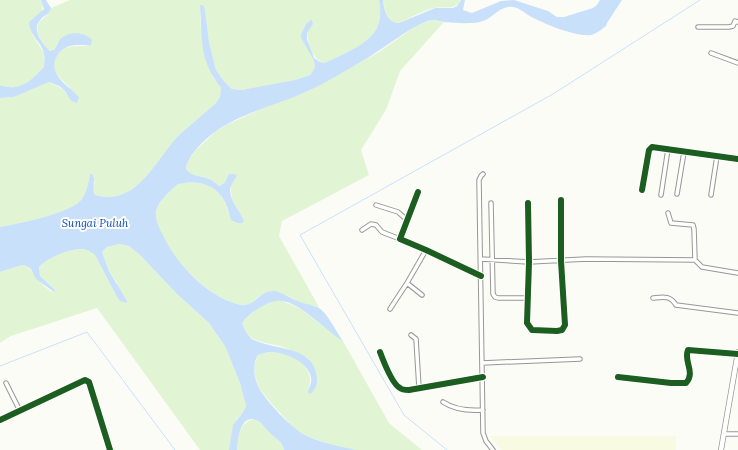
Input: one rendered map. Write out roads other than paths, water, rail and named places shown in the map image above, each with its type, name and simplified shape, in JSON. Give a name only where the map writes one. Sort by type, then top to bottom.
[{"type":"street","points":[[698,27],[729,27],[735,22],[738,22]]},
{"type":"street","points":[[711,53],[738,63]]},
{"type":"street","points":[[642,190],[649,150],[652,147],[738,159]]},
{"type":"street","points":[[661,195],[668,149]]},
{"type":"street","points":[[677,194],[684,152]]},
{"type":"street","points":[[711,195],[717,156]]},
{"type":"street","points":[[483,174],[479,180],[483,432],[491,450]]},
{"type":"street","points":[[400,239],[418,192]]},
{"type":"street","points":[[528,203],[529,298],[527,323],[532,330],[557,331],[562,330],[565,325],[561,261],[561,200]]},
{"type":"street","points":[[490,203],[494,297],[529,298]]},
{"type":"street","points":[[376,204],[398,212],[407,220]]},
{"type":"street","points":[[668,214],[671,223],[693,225],[695,260],[702,267],[738,273]]},
{"type":"street","points":[[362,230],[371,224],[376,225],[382,232],[426,250],[481,276]]},
{"type":"street","points":[[390,309],[426,250]]},
{"type":"street","points":[[481,259],[529,262],[586,259],[695,260]]},
{"type":"street","points":[[407,283],[422,296]]},
{"type":"street","points":[[653,298],[668,297],[673,300],[676,305],[738,313]]},
{"type":"street","points":[[411,335],[416,339],[419,388]]},
{"type":"street","points":[[618,377],[671,383],[686,383],[690,377],[690,369],[686,357],[688,350],[738,353],[721,450]]},
{"type":"street","points":[[380,352],[386,367],[397,386],[401,389],[409,390],[483,377]]},
{"type":"street","points":[[482,363],[580,358]]},
{"type":"street","points":[[0,420],[85,380],[90,382],[110,450]]},
{"type":"street","points":[[6,383],[20,411]]},
{"type":"street","points":[[443,402],[448,406],[465,411],[483,410]]},
{"type":"street","points":[[724,434],[738,434]]},
{"type":"water","points":[[41,0],[46,0],[51,8],[37,24],[37,32],[45,46],[50,51],[54,50],[59,41],[66,35],[75,33],[89,37],[92,40],[91,45],[73,45],[63,49],[57,56],[54,64],[57,75],[79,97],[77,103],[70,99],[62,88],[49,82],[14,97],[0,98],[0,85],[14,87],[25,84],[44,67],[43,50],[31,32],[29,22],[44,9]]},
{"type":"water","name":"Sungai Puluh","points":[[379,0],[383,0],[385,12],[389,18],[392,21],[399,23],[435,8],[453,8],[457,6],[461,0],[465,0],[463,10],[472,13],[501,1],[514,0],[548,11],[557,17],[564,17],[593,8],[600,0],[622,0],[606,26],[597,33],[591,35],[576,34],[559,29],[514,7],[501,9],[484,21],[477,23],[452,23],[436,20],[425,22],[321,85],[295,97],[248,114],[225,125],[201,144],[189,159],[186,169],[194,175],[206,178],[220,186],[225,182],[229,174],[237,175],[231,186],[230,194],[244,221],[242,223],[238,223],[231,220],[225,202],[211,187],[205,184],[192,182],[178,184],[160,202],[156,211],[156,218],[161,231],[176,257],[193,277],[214,294],[225,300],[243,305],[252,302],[267,292],[274,291],[297,301],[317,307],[324,312],[343,341],[304,311],[296,306],[281,301],[272,302],[254,311],[242,323],[246,332],[252,339],[301,354],[309,359],[314,367],[317,383],[315,389],[310,394],[308,392],[311,383],[311,376],[308,370],[297,360],[283,354],[276,353],[268,352],[258,355],[254,367],[256,380],[263,394],[274,407],[294,428],[301,433],[319,441],[358,450],[284,450],[279,441],[260,423],[253,419],[248,420],[242,426],[237,450],[229,450],[233,425],[246,406],[240,383],[225,346],[209,323],[177,294],[140,255],[129,246],[119,244],[107,247],[102,252],[109,271],[127,301],[126,303],[120,301],[117,297],[95,255],[83,249],[72,250],[60,254],[48,260],[39,267],[40,276],[55,290],[54,292],[36,279],[31,269],[26,266],[22,265],[0,272],[0,227],[43,217],[75,205],[85,194],[90,174],[92,174],[94,179],[95,195],[110,197],[122,194],[134,188],[144,179],[179,135],[216,103],[220,97],[221,88],[207,65],[205,58],[202,43],[200,5],[204,6],[205,10],[209,42],[216,70],[232,89],[242,90],[295,80],[310,75],[315,67],[314,61],[301,38],[301,34],[306,24],[311,20],[313,24],[307,33],[307,39],[314,58],[320,62],[325,63],[349,52],[365,42],[376,29],[379,22]]},
{"type":"waterway","points":[[447,450],[404,415],[300,235],[553,94],[700,0]]},
{"type":"waterway","points":[[0,366],[87,332],[175,450]]}]
